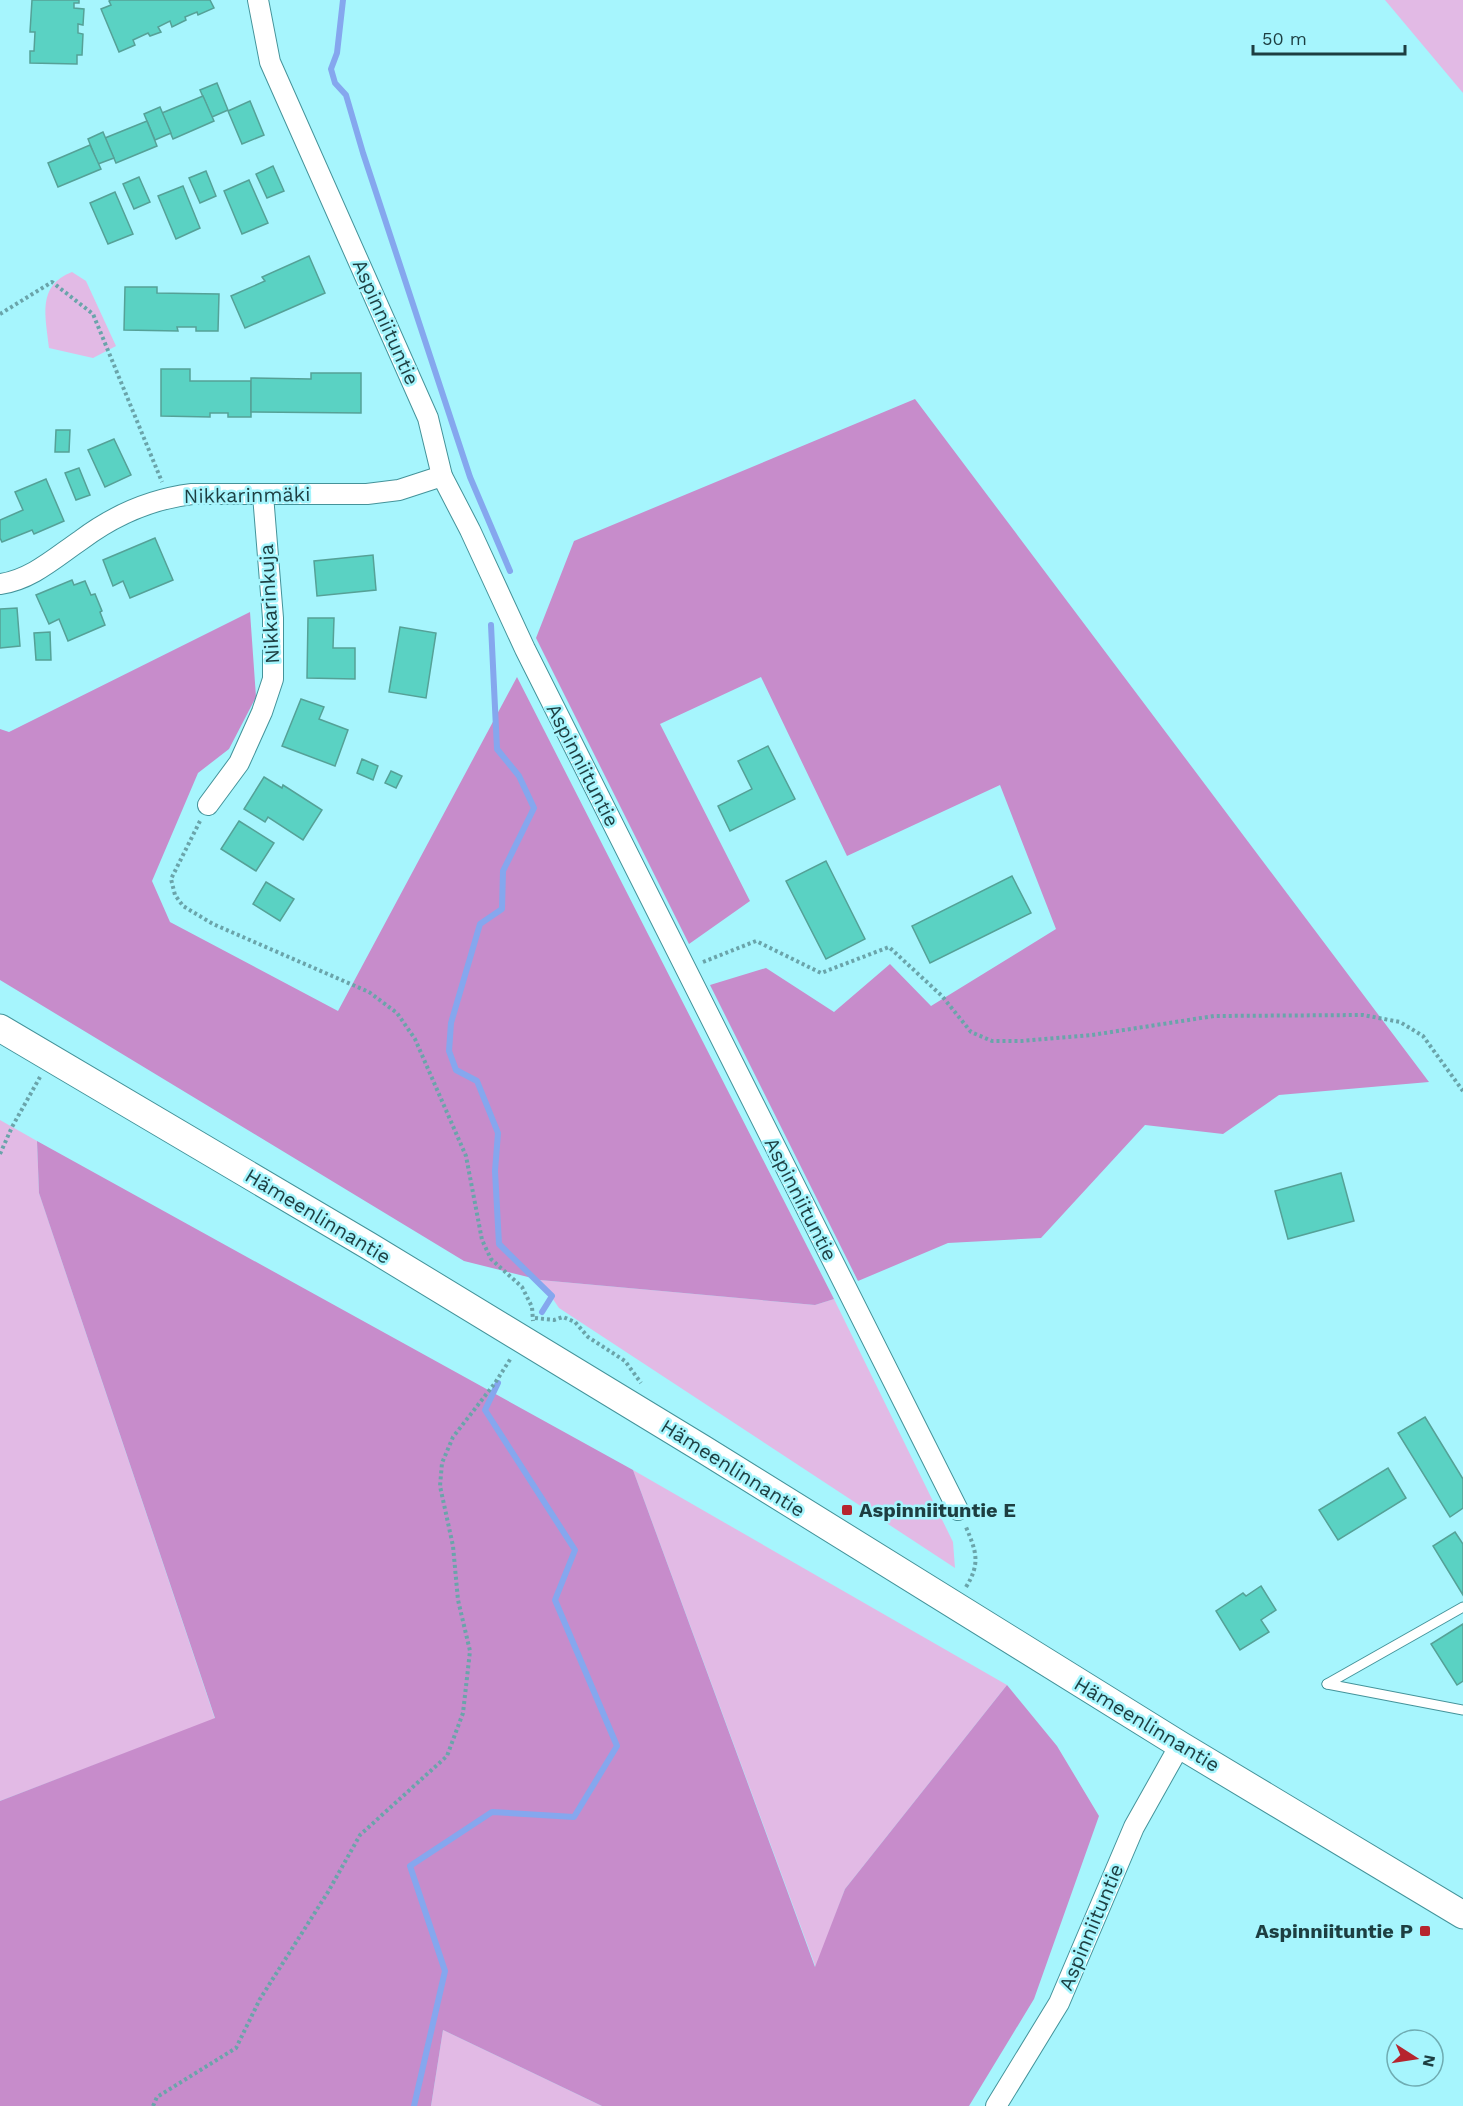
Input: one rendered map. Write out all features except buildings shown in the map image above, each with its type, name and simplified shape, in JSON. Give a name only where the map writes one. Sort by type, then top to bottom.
[{"type":"main road","name":"Hämeenlinnantie","points":[[0,1028],[390,1258],[1180,1745],[1463,1915]]},
{"type":"street","name":"Aspinniituntie","points":[[258,0],[270,62],[428,418],[442,476],[470,530],[525,649],[958,1510]]},
{"type":"street","name":"Nikkarinmäki","points":[[0,584],[33,573],[115,518],[166,497],[192,494],[367,494],[399,490],[442,476]]},
{"type":"street","name":"Nikkarinkuja","points":[[208,805],[240,763],[262,712],[273,679],[273,618],[263,495]]},
{"type":"street","name":"Aspinniituntie","points":[[996,2106],[1059,2003],[1134,1827],[1180,1745]]},
{"type":"lane","points":[[1463,1607],[1327,1684],[1463,1710]]},
{"type":"path","points":[[0,314],[52,282],[93,314],[164,485]]},
{"type":"path","points":[[208,805],[171,879],[175,895],[183,906],[213,924],[369,992],[397,1013],[415,1040],[466,1156],[482,1240],[491,1259],[522,1287],[532,1307],[534,1318]]},
{"type":"path","points":[[686,969],[756,941],[821,973],[889,947],[942,996],[971,1032],[992,1041],[1092,1035],[1214,1016],[1363,1015],[1400,1022],[1423,1036],[1463,1091]]},
{"type":"path","points":[[0,1154],[12,1127],[50,1058]]},
{"type":"path","points":[[153,2106],[157,2097],[236,2048],[260,1999],[306,1928],[360,1834],[447,1756],[463,1713],[470,1651],[458,1600],[453,1546],[440,1486],[442,1463],[453,1437],[495,1383],[513,1355]]},
{"type":"path","points":[[958,1510],[976,1550],[974,1574],[965,1588]]},
{"type":"shaded area","points":[[1385,0],[1463,0],[1463,93]]},
{"type":"shaded area","points":[[72,272],[86,281],[116,346],[93,358],[49,348],[45,314],[48,294],[53,285]]},
{"type":"shaded area","points":[[915,399],[1429,1082],[1279,1095],[1223,1134],[1145,1125],[1041,1238],[948,1243],[858,1281],[710,985],[766,968],[834,1012],[890,964],[931,1006],[1056,929],[1000,785],[847,856],[761,677],[660,724],[750,901],[689,944],[536,638],[574,541]]},
{"type":"shaded area","points":[[250,612],[256,697],[229,749],[198,773],[152,881],[170,922],[338,1011],[517,677],[834,1299],[815,1305],[540,1280],[464,1261],[0,980],[0,729],[9,732]]},
{"type":"shaded area","points":[[0,1120],[37,1141],[39,1193],[215,1719],[0,1801]]},
{"type":"shaded area","points":[[37,1141],[633,1470],[815,1967],[845,1889],[1007,1685],[1057,1746],[1099,1816],[1034,1999],[969,2106],[602,2106],[443,2030],[431,2106],[0,2106],[0,1801],[215,1718],[39,1193]]},
{"type":"shaded area","points":[[540,1280],[815,1305],[834,1299],[953,1542],[955,1568],[559,1308]]},
{"type":"shaded area","points":[[633,1470],[1007,1685],[845,1889],[816,1968]]},
{"type":"shaded area","points":[[443,2030],[602,2106],[431,2106]]},
{"type":"waterway","points":[[343,0],[337,53],[331,69],[335,83],[346,95],[470,477],[510,571]]},
{"type":"waterway","points":[[491,625],[497,749],[519,776],[534,808],[503,871],[502,909],[480,924],[451,1023],[449,1051],[456,1070],[477,1081],[498,1133],[495,1171],[499,1244],[552,1296],[542,1312]]},
{"type":"waterway","points":[[414,2106],[445,1971],[410,1866],[492,1812],[574,1817],[617,1746],[555,1600],[575,1550],[485,1410],[498,1383]]},
{"type":"place","name":"Aspinniituntie E","points":[[847,1510]]},
{"type":"place","name":"Aspinniituntie P","points":[[1425,1931]]}]
